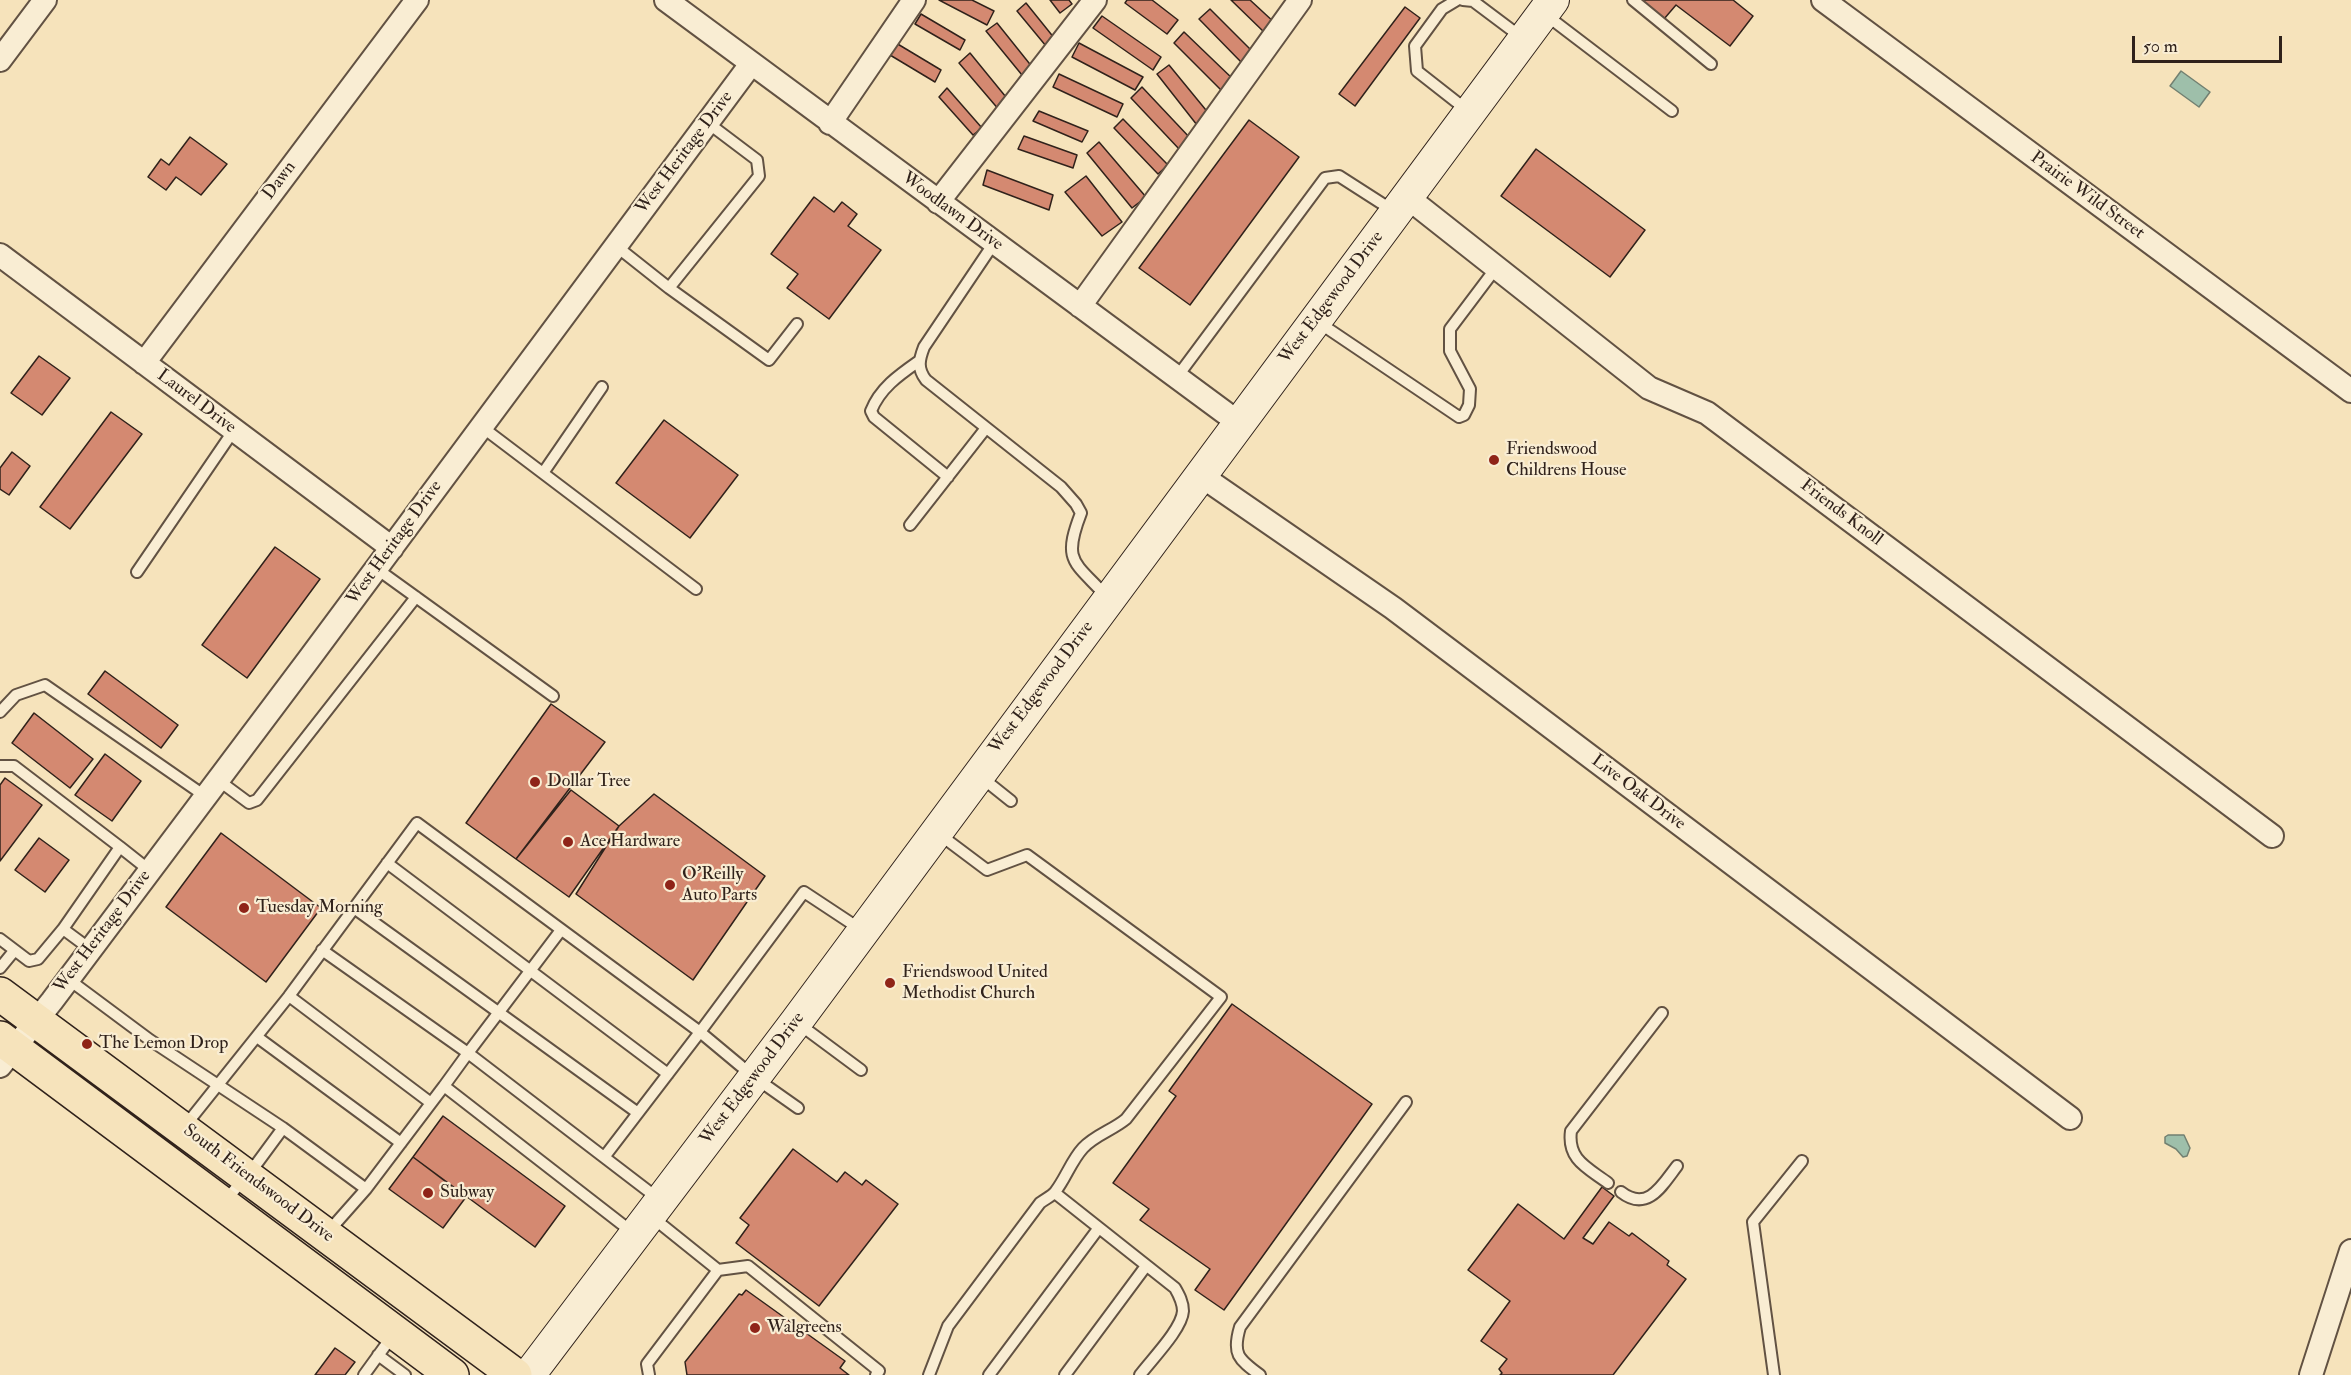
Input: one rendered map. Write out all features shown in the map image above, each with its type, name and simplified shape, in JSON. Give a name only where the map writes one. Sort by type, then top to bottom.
[{"type":"main road","name":"West Edgewood Drive","points":[[529,1375],[796,1022],[1548,7]]},
{"type":"main road","name":"South Friendswood Drive","points":[[0,994],[515,1375]]},
{"type":"main road","name":"South Friendswood Drive","points":[[5,1051],[222,1203],[386,1343],[439,1371]]},
{"type":"street","points":[[0,60],[45,0]]},
{"type":"street","name":"Dawn","points":[[144,363],[417,0]]},
{"type":"street","name":"Woodlawn Drive","points":[[666,0],[1239,423]]},
{"type":"street","points":[[830,123],[914,0]]},
{"type":"street","points":[[938,202],[1095,0]]},
{"type":"street","points":[[1080,306],[1300,0]]},
{"type":"street","name":"Prairie Wild Street","points":[[1823,0],[2351,391]]},
{"type":"street","name":"West Heritage Drive","points":[[5,1051],[36,1021],[68,979],[377,569],[751,64]]},
{"type":"street","name":"Friends Knoll","points":[[1401,205],[1496,268],[1649,388],[1707,413],[2272,836]]},
{"type":"street","name":"Laurel Drive","points":[[0,255],[392,548]]},
{"type":"street","name":"Live Oak Drive","points":[[1200,475],[1393,608],[2070,1118]]},
{"type":"street","points":[[2310,1375],[2351,1251]]},
{"type":"lane","points":[[1457,0],[1442,9],[1415,46],[1418,71],[1470,112]]},
{"type":"lane","points":[[1463,0],[1473,2],[1524,39]]},
{"type":"lane","points":[[1633,0],[1712,64]]},
{"type":"lane","points":[[1548,7],[1672,111]]},
{"type":"lane","points":[[669,288],[759,176],[757,160],[708,123]]},
{"type":"lane","points":[[1177,377],[1325,178],[1340,176],[1401,205]]},
{"type":"lane","points":[[948,477],[874,417],[871,411],[876,399],[892,380],[919,361],[937,325],[994,243]]},
{"type":"lane","points":[[616,246],[669,288],[769,360],[797,324]]},
{"type":"lane","points":[[1315,320],[1459,417],[1464,415],[1469,405],[1470,389],[1450,351],[1450,329],[1496,268]]},
{"type":"lane","points":[[919,361],[921,373],[926,380],[1061,487],[1076,504],[1082,513],[1070,549],[1074,562],[1109,598]]},
{"type":"lane","points":[[543,473],[602,387]]},
{"type":"lane","points":[[482,427],[696,589]]},
{"type":"lane","points":[[910,525],[986,428]]},
{"type":"lane","points":[[137,572],[234,430]]},
{"type":"lane","points":[[377,569],[553,696]]},
{"type":"lane","points":[[0,712],[16,695],[45,685],[212,788],[249,803],[257,800],[416,597]]},
{"type":"lane","points":[[0,766],[14,766],[149,870]]},
{"type":"lane","points":[[978,774],[1011,801]]},
{"type":"lane","points":[[183,1128],[289,996],[417,823],[700,1032],[754,1077],[798,1108]]},
{"type":"lane","points":[[929,1375],[948,1326],[1040,1203],[1054,1193],[1071,1163],[1089,1142],[1115,1128],[1126,1119],[1221,997],[1027,855],[987,870],[937,832]]},
{"type":"lane","points":[[0,939],[29,961],[38,959],[63,929],[120,847]]},
{"type":"lane","points":[[387,863],[668,1074]]},
{"type":"lane","points":[[605,1156],[804,892],[863,931]]},
{"type":"lane","points":[[354,908],[638,1113]]},
{"type":"lane","points":[[63,929],[90,949]]},
{"type":"lane","points":[[326,1235],[366,1189],[561,930]]},
{"type":"lane","points":[[322,950],[468,1053],[605,1156],[648,1216]]},
{"type":"lane","points":[[0,968],[14,951]]},
{"type":"lane","points":[[68,979],[150,1040],[283,1128],[366,1189]]},
{"type":"lane","points":[[289,996],[431,1103]]},
{"type":"lane","points":[[1608,1183],[1576,1160],[1570,1140],[1571,1131],[1662,1013]]},
{"type":"lane","points":[[796,1022],[861,1070]]},
{"type":"lane","points":[[257,1037],[401,1143]]},
{"type":"lane","points":[[444,1086],[648,1216],[718,1270],[748,1266],[880,1374]]},
{"type":"lane","points":[[1260,1375],[1242,1362],[1235,1345],[1240,1327],[1406,1102]]},
{"type":"lane","points":[[222,1203],[283,1128]]},
{"type":"lane","points":[[1774,1375],[1753,1222],[1802,1161]]},
{"type":"lane","points":[[1621,1192],[1635,1198],[1646,1198],[1656,1194],[1677,1166]]},
{"type":"lane","points":[[1054,1193],[1175,1288],[1180,1296],[1183,1310],[1180,1323],[1140,1375]]},
{"type":"lane","points":[[989,1375],[1098,1229]]},
{"type":"lane","points":[[1065,1375],[1146,1266]]},
{"type":"lane","points":[[649,1375],[647,1364],[718,1270]]},
{"type":"lane","points":[[364,1375],[386,1343],[405,1375]]},
{"type":"shaded area","points":[[2181,71],[2210,92],[2199,107],[2170,86]]},
{"type":"shaded area","points":[[2184,1135],[2190,1148],[2187,1156],[2183,1157],[2176,1149],[2165,1143],[2165,1137]]},
{"type":"building","points":[[939,0],[972,0],[994,11],[987,25]]},
{"type":"building","points":[[1050,0],[1069,0],[1072,4],[1060,13]]},
{"type":"building","points":[[1127,0],[1152,0],[1178,20],[1167,34],[1125,3]]},
{"type":"building","points":[[1231,0],[1250,0],[1276,24],[1266,34]]},
{"type":"building","points":[[1644,0],[1733,0],[1753,16],[1730,46],[1676,5],[1664,19],[1642,2]]},
{"type":"building","points":[[1026,3],[1055,39],[1046,46],[1017,11]]},
{"type":"building","points":[[1405,7],[1420,18],[1355,106],[1339,94]]},
{"type":"building","points":[[1210,9],[1253,52],[1242,63],[1199,19]]},
{"type":"building","points":[[921,14],[965,40],[960,50],[915,24]]},
{"type":"building","points":[[1102,16],[1161,57],[1153,70],[1093,28]]},
{"type":"building","points":[[997,23],[1033,68],[1022,75],[986,31]]},
{"type":"building","points":[[1184,32],[1235,81],[1223,92],[1174,43]]},
{"type":"building","points":[[896,43],[941,70],[935,82],[890,55]]},
{"type":"building","points":[[1079,43],[1143,77],[1135,90],[1072,57]]},
{"type":"building","points":[[970,53],[1010,102],[1000,111],[959,63]]},
{"type":"building","points":[[1169,65],[1210,115],[1197,125],[1157,74]]},
{"type":"building","points":[[1059,74],[1123,104],[1117,117],[1053,87]]},
{"type":"building","points":[[1142,87],[1191,139],[1180,150],[1131,98]]},
{"type":"building","points":[[947,88],[982,128],[973,135],[939,97]]},
{"type":"building","points":[[1039,111],[1088,131],[1082,142],[1033,121]]},
{"type":"building","points":[[1123,119],[1168,165],[1158,174],[1114,128]]},
{"type":"building","points":[[1249,120],[1299,157],[1190,305],[1139,268]]},
{"type":"building","points":[[1024,136],[1077,155],[1073,168],[1018,149]]},
{"type":"building","points":[[190,137],[227,164],[201,195],[176,177],[166,190],[148,177],[161,159],[169,165]]},
{"type":"building","points":[[1099,142],[1146,197],[1132,208],[1087,153]]},
{"type":"building","points":[[1536,149],[1645,230],[1610,277],[1501,196]]},
{"type":"building","points":[[987,170],[1053,195],[1049,210],[983,185]]},
{"type":"building","points":[[1086,176],[1122,222],[1102,236],[1065,192]]},
{"type":"building","points":[[814,197],[834,212],[842,202],[857,214],[848,226],[881,250],[829,319],[787,288],[798,274],[771,254]]},
{"type":"building","points":[[39,356],[70,378],[42,415],[11,393]]},
{"type":"building","points":[[111,412],[142,434],[70,529],[40,507]]},
{"type":"building","points":[[664,420],[738,475],[690,538],[616,483]]},
{"type":"building","points":[[12,452],[30,466],[9,495],[0,489],[0,468]]},
{"type":"building","points":[[275,547],[320,579],[247,678],[202,645]]},
{"type":"building","points":[[105,671],[178,725],[161,748],[88,694]]},
{"type":"building","name":"Dollar Tree","points":[[551,704],[605,742],[516,859],[466,823]]},
{"type":"building","points":[[34,713],[93,759],[70,788],[12,743]]},
{"type":"building","points":[[105,754],[141,781],[112,821],[75,795]]},
{"type":"building","points":[[5,778],[42,805],[0,861],[0,785]]},
{"type":"building","name":"Ace Hardware","points":[[571,790],[619,826],[569,897],[516,859]]},
{"type":"building","name":"O'Reilly Auto Parts","points":[[654,794],[765,876],[693,980],[576,894],[619,826]]},
{"type":"building","name":"Tuesday Morning","points":[[221,833],[321,908],[266,982],[166,907]]},
{"type":"building","points":[[39,838],[69,860],[45,892],[15,870]]},
{"type":"building","points":[[1232,1004],[1372,1104],[1224,1310],[1195,1290],[1210,1269],[1140,1220],[1149,1209],[1113,1183],[1176,1096],[1169,1091]]},
{"type":"building","points":[[443,1116],[565,1206],[535,1247],[413,1157]]},
{"type":"building","points":[[793,1149],[837,1182],[845,1172],[862,1185],[866,1180],[898,1204],[819,1306],[736,1243],[749,1225],[740,1218]]},
{"type":"building","name":"Subway","points":[[413,1157],[466,1197],[443,1228],[389,1189]]},
{"type":"building","points":[[1602,1187],[1614,1196],[1583,1238],[1593,1244],[1609,1222],[1629,1236],[1632,1233],[1669,1261],[1667,1265],[1686,1279],[1613,1375],[1500,1375],[1502,1373],[1499,1369],[1507,1359],[1481,1341],[1510,1301],[1468,1270],[1518,1204],[1564,1239]]},
{"type":"building","name":"Walgreens","points":[[746,1290],[845,1361],[840,1368],[849,1375],[687,1375],[685,1362],[739,1294],[742,1295]]},
{"type":"building","points":[[335,1348],[355,1362],[345,1375],[315,1375]]},
{"type":"place","name":"Friendswood Childrens House","points":[[1494,460]]},
{"type":"place","name":"Dollar Tree","points":[[535,782]]},
{"type":"place","name":"Ace Hardware","points":[[568,842]]},
{"type":"place","name":"O'Reilly Auto Parts","points":[[670,885]]},
{"type":"place","name":"Tuesday Morning","points":[[244,908]]},
{"type":"place","name":"Friendswood United Methodist Church","points":[[890,983]]},
{"type":"place","name":"The Lemon Drop","points":[[87,1044]]},
{"type":"place","name":"Subway","points":[[428,1193]]},
{"type":"place","name":"Walgreens","points":[[755,1328]]}]
